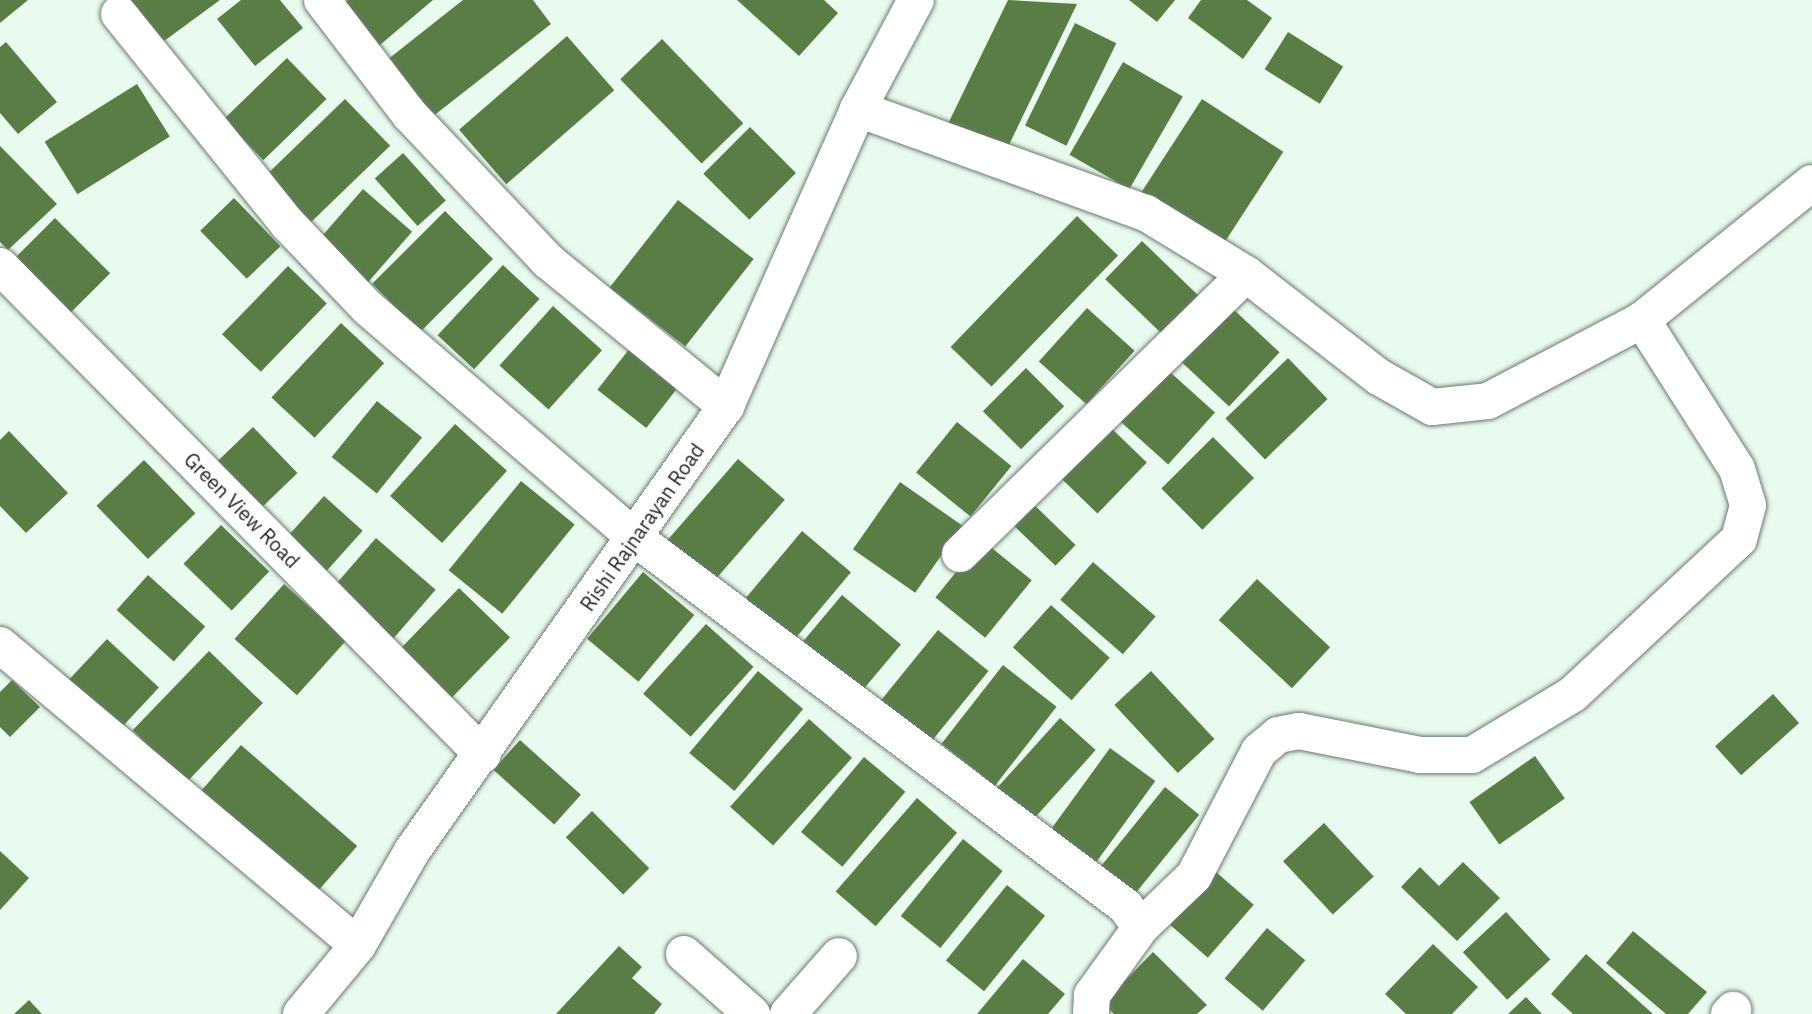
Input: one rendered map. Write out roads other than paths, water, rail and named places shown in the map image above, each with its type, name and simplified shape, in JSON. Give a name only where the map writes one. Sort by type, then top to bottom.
[{"type":"street","points":[[322,0],[410,115],[548,261],[726,406]]},
{"type":"street","name":"Rishi Rajnarayan Road","points":[[301,1014],[358,945],[412,851],[483,755],[726,406],[858,109],[916,0]]},
{"type":"street","points":[[119,14],[288,224],[368,308],[635,538],[1079,866],[1141,927]]},
{"type":"street","points":[[858,109],[1146,213],[1246,274],[1379,377],[1432,407],[1488,401],[1642,320],[1812,183]]},
{"type":"street","name":"Green View Road","points":[[0,266],[483,755]]},
{"type":"street","points":[[960,554],[1246,274]]},
{"type":"street","points":[[1091,1014],[1092,995],[1141,927],[1194,876],[1259,751],[1278,735],[1299,731],[1420,755],[1472,755],[1573,694],[1739,539],[1748,505],[1737,469],[1642,320]]},
{"type":"street","points":[[0,645],[358,945]]},
{"type":"street","points":[[684,954],[752,1014]]},
{"type":"street","points":[[788,1014],[839,956]]}]
